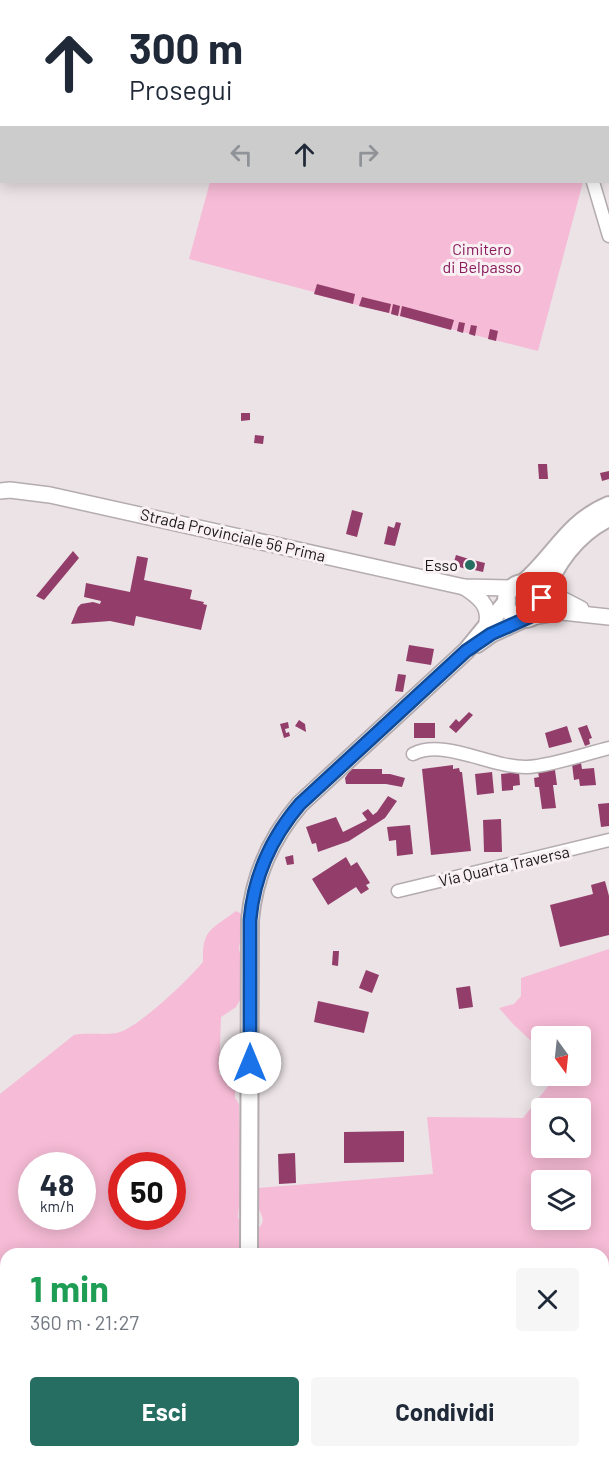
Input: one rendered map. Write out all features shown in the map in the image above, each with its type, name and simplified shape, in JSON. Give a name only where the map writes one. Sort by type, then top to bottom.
[{"type":"main road","points":[[524,618],[508,608],[574,526],[594,511],[609,505]]},
{"type":"main road","points":[[249,1248],[250,920],[252,900],[263,861],[284,822],[300,804],[466,651],[515,599],[554,571],[584,534],[609,518]]},
{"type":"main road","points":[[466,651],[491,634],[540,610],[515,599]]},
{"type":"street","points":[[593,183],[609,236]]},
{"type":"street","name":"Strada Provinciale 56 Prima","points":[[0,491],[50,495],[464,587],[501,590],[515,599]]},
{"type":"street","points":[[554,571],[557,593],[563,601]]},
{"type":"street","points":[[464,587],[475,594],[515,599],[563,601],[592,614]]},
{"type":"street","points":[[524,618],[562,612],[609,617]]},
{"type":"street","points":[[413,754],[421,750],[443,748],[509,766],[527,767],[609,748]]},
{"type":"street","name":"Via Quarta Traversa","points":[[398,891],[609,840]]},
{"type":"green space","name":"Cimitero di Belpasso","points":[[210,183],[583,183],[538,351],[314,294],[314,292],[189,259]]},
{"type":"green space","points":[[236,911],[242,914],[243,928],[239,951],[242,954],[240,1000],[236,1007],[221,1017],[219,1075],[234,1067],[240,1073],[240,1083],[235,1088],[235,1098],[239,1104],[243,1201],[239,1207],[238,1218],[242,1222],[242,1248],[0,1248],[0,1094],[74,1035],[120,1032],[152,1012],[203,962],[204,943],[210,931]]},
{"type":"green space","points":[[609,949],[609,1248],[258,1248],[258,1229],[263,1219],[258,1204],[258,1188],[433,1174],[427,1117],[523,1118],[531,1108],[531,1158],[591,1158],[591,1098],[539,1098],[548,1086],[591,1086],[591,1026],[531,1026],[531,1041],[499,1008],[514,1004],[521,996],[521,978]]},
{"type":"building","points":[[317,284],[355,294],[353,304],[314,294]]},
{"type":"building","points":[[362,297],[391,304],[389,313],[359,306]]},
{"type":"building","points":[[393,304],[400,306],[398,316],[391,314]]},
{"type":"building","points":[[402,306],[454,320],[451,330],[400,316]]},
{"type":"building","points":[[459,322],[465,323],[463,333],[457,331]]},
{"type":"building","points":[[471,325],[477,326],[475,336],[469,334]]},
{"type":"building","points":[[490,329],[498,331],[496,341],[488,339]]},
{"type":"building","points":[[241,413],[250,413],[250,420],[241,421]]},
{"type":"building","points":[[255,435],[264,436],[263,444],[254,443]]},
{"type":"building","points":[[538,464],[547,464],[548,479],[539,479]]},
{"type":"building","points":[[609,471],[609,479],[602,481],[600,473]]},
{"type":"building","points":[[352,510],[363,513],[357,537],[346,534]]},
{"type":"building","points":[[396,522],[401,523],[395,546],[384,544],[388,526],[394,528]]},
{"type":"building","points":[[73,551],[79,558],[44,600],[36,596]]},
{"type":"building","points":[[456,555],[469,559],[466,569],[453,565]]},
{"type":"building","points":[[137,556],[148,558],[144,580],[192,590],[190,599],[204,602],[203,604],[207,605],[201,630],[136,616],[134,626],[110,621],[71,624],[81,604],[93,602],[100,604],[101,601],[84,597],[86,583],[130,592]]},
{"type":"building","points":[[473,560],[485,563],[483,572],[470,569]]},
{"type":"building","points":[[409,645],[434,649],[431,665],[406,661]]},
{"type":"building","points":[[398,674],[406,675],[403,692],[395,691]]},
{"type":"building","points":[[469,712],[473,715],[456,733],[449,727],[456,719],[459,722]]},
{"type":"building","points":[[299,720],[305,724],[306,732],[295,726]]},
{"type":"building","points":[[288,722],[289,728],[285,729],[290,736],[284,738],[280,724]]},
{"type":"building","points":[[414,723],[435,723],[435,738],[414,738]]},
{"type":"building","points":[[587,725],[592,738],[589,739],[590,744],[585,746],[578,728]]},
{"type":"building","points":[[567,726],[572,742],[549,748],[545,733]]},
{"type":"building","points":[[581,763],[582,769],[594,768],[596,785],[580,786],[579,779],[574,780],[572,764]]},
{"type":"building","points":[[453,765],[453,769],[459,768],[462,772],[471,851],[431,855],[422,769]]},
{"type":"building","points":[[351,769],[382,769],[382,774],[405,778],[402,787],[386,784],[346,784],[345,778]]},
{"type":"building","points":[[555,770],[557,785],[553,785],[556,808],[542,809],[539,787],[535,787],[534,778],[539,777],[538,772]]},
{"type":"building","points":[[492,772],[494,793],[477,795],[475,774]]},
{"type":"building","points":[[519,772],[520,785],[513,786],[513,790],[502,791],[501,774]]},
{"type":"building","points":[[388,796],[397,801],[385,818],[349,841],[318,852],[316,843],[312,844],[306,827],[336,817],[343,832],[367,820],[362,813],[368,809],[373,815],[377,812]]},
{"type":"building","points":[[609,803],[609,826],[601,827],[598,804]]},
{"type":"building","points":[[501,819],[502,852],[484,852],[483,820]]},
{"type":"building","points":[[410,825],[413,854],[397,856],[396,840],[389,841],[387,827]]},
{"type":"building","points":[[293,855],[294,864],[287,865],[285,857]]},
{"type":"building","points":[[346,857],[351,866],[357,862],[370,883],[366,885],[369,889],[361,894],[356,887],[328,905],[312,879]]},
{"type":"building","points":[[605,881],[609,896],[609,935],[560,947],[550,905],[593,894],[591,885]]},
{"type":"building","points":[[333,951],[339,951],[338,966],[332,965]]},
{"type":"building","points":[[366,970],[379,975],[372,993],[359,988]]},
{"type":"building","points":[[470,986],[473,1007],[459,1009],[456,988]]},
{"type":"building","points":[[318,1001],[369,1012],[364,1033],[314,1022]]},
{"type":"building","points":[[404,1131],[404,1162],[344,1163],[344,1132]]},
{"type":"building","points":[[295,1153],[296,1183],[279,1184],[278,1154]]},
{"type":"place","name":"Esso","points":[[470,565]]},
{"type":"route","points":[[250,1063],[252,900],[263,861],[284,822],[300,804],[466,651],[491,634],[531,618],[540,610],[542,598]]}]
